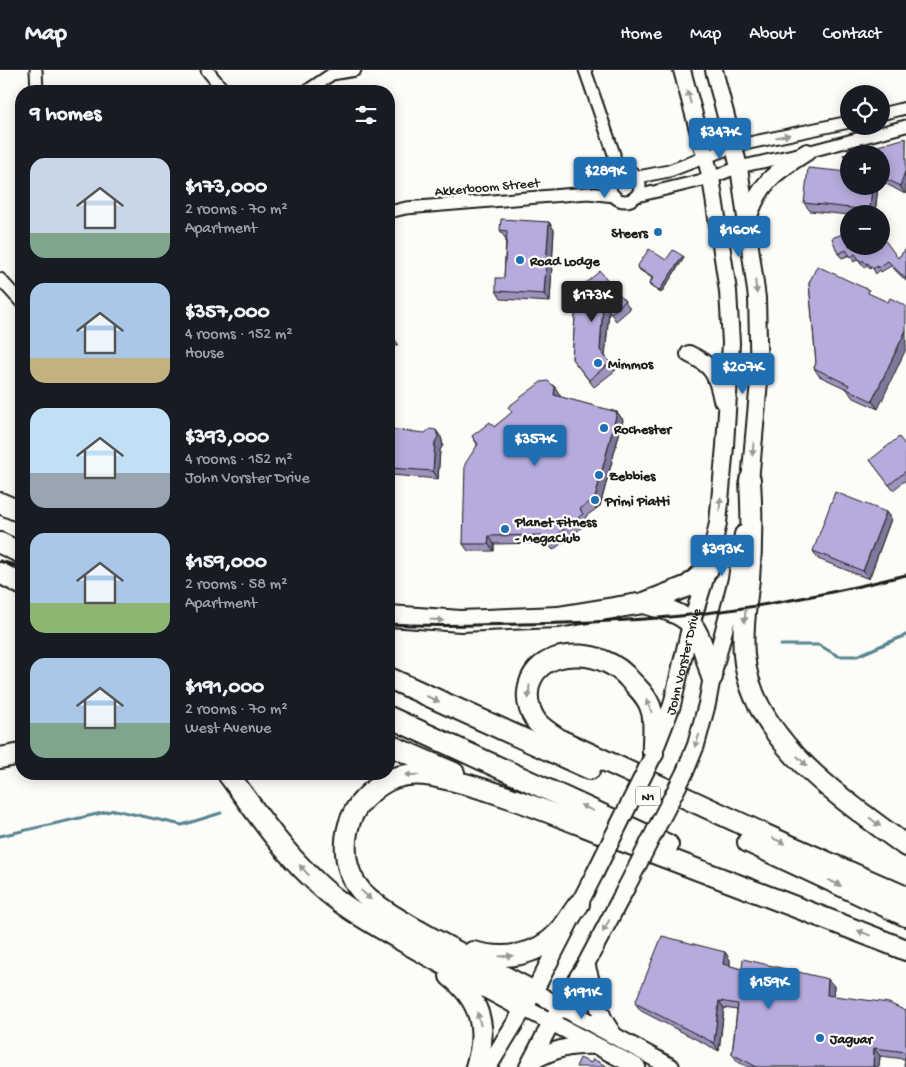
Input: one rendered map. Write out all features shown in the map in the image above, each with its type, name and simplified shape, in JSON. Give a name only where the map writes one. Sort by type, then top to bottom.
[{"type":"highway","points":[[750,480],[752,528],[744,655],[748,679],[757,703],[767,722],[800,760],[843,798],[906,846]]},
{"type":"highway","points":[[0,496],[15,502]]},
{"type":"highway","points":[[0,503],[15,509]]},
{"type":"highway","points":[[0,543],[15,550]]},
{"type":"highway","points":[[395,617],[437,621],[558,617],[644,603],[688,586],[708,569]]},
{"type":"highway","points":[[0,573],[15,581]]},
{"type":"highway","points":[[644,603],[672,612],[691,624],[712,677]]},
{"type":"highway","points":[[652,756],[653,716],[650,705],[631,680],[615,667],[602,660],[586,656],[558,657],[546,662],[531,678],[528,701],[532,714],[541,726],[560,740],[761,833],[906,897]]},
{"type":"highway","name":"N1","points":[[395,681],[700,819],[906,916]]},
{"type":"highway","points":[[395,720],[822,916]]},
{"type":"highway","points":[[395,747],[510,798],[822,916],[906,950]]},
{"type":"highway","points":[[0,758],[15,755]]},
{"type":"highway","points":[[395,777],[410,774],[431,776],[510,798]]},
{"type":"highway","points":[[233,780],[286,850],[311,878],[358,915],[415,949],[529,1000]]},
{"type":"highway","points":[[387,780],[368,795],[354,811],[346,835],[346,850],[350,871],[356,884],[362,892],[380,907],[529,1000]]},
{"type":"highway","points":[[442,944],[486,956],[506,957],[518,955],[536,949],[552,938],[559,932],[579,904]]},
{"type":"highway","points":[[415,949],[459,984],[476,1007],[481,1024],[482,1041],[476,1067]]},
{"type":"main road","name":"John Vorster Drive","points":[[488,1067],[529,1000],[595,873],[652,756],[672,704],[691,624],[708,569],[718,523],[731,343],[728,291],[706,157],[682,70]]},
{"type":"main road","points":[[529,1064],[560,1006],[586,964],[685,772],[696,744],[707,704],[712,677],[738,579],[759,381],[757,298],[748,221],[739,167],[714,70]]},
{"type":"main road","points":[[748,221],[754,201],[771,177],[807,152]]},
{"type":"main road","points":[[689,354],[704,362],[714,372],[726,414]]},
{"type":"main road","points":[[586,964],[598,1009],[614,1036]]},
{"type":"main road","points":[[529,1000],[560,1006],[671,1067]]},
{"type":"main road","points":[[529,1000],[552,1022],[637,1067]]},
{"type":"main road","points":[[529,1064],[562,1047],[575,1045],[598,1046]]},
{"type":"street","points":[[36,70],[37,85]]},
{"type":"street","points":[[208,70],[219,85]]},
{"type":"street","points":[[316,85],[332,74],[355,70]]},
{"type":"street","points":[[585,70],[614,154],[618,176],[611,191],[614,196],[622,201],[633,200],[641,187],[638,177]]},
{"type":"street","points":[[890,112],[906,108]]},
{"type":"street","points":[[618,176],[634,174],[638,177],[660,174],[735,146],[840,124]]},
{"type":"street","points":[[637,196],[710,178],[739,167],[807,152],[906,126]]},
{"type":"street","name":"Akkerboom Street","points":[[588,193],[618,176]]},
{"type":"street","name":"Akkerboom Street","points":[[395,211],[406,208],[588,193],[614,196]]},
{"type":"street","points":[[0,279],[15,295]]},
{"type":"building","points":[[906,138],[906,169],[900,186],[890,181],[890,145],[882,145]]},
{"type":"building","points":[[808,168],[840,171],[840,195],[871,195],[870,205],[840,205],[840,207],[804,203]]},
{"type":"building","points":[[501,219],[549,222],[544,294],[496,291],[496,278],[504,278],[507,231],[500,230]]},
{"type":"building","points":[[840,235],[840,253],[838,254],[832,238]]},
{"type":"building","points":[[890,247],[898,258],[906,249],[906,279],[888,261],[873,269],[863,260],[861,262],[856,255],[890,255]]},
{"type":"building","points":[[649,249],[666,260],[673,250],[683,256],[659,291],[649,284],[653,278],[637,267]]},
{"type":"building","points":[[817,266],[869,290],[868,293],[888,302],[890,298],[906,306],[906,330],[872,401],[847,389],[849,385],[814,368],[816,363],[809,283]]},
{"type":"building","points":[[600,271],[625,301],[611,313],[603,303],[600,350],[610,363],[589,380],[572,359],[577,290]]},
{"type":"building","points":[[548,381],[555,387],[554,395],[617,412],[595,498],[580,509],[583,514],[548,542],[542,535],[489,536],[488,544],[463,544],[465,464],[478,444],[472,436],[490,422],[494,427],[512,412],[508,407],[541,382]]},
{"type":"building","points":[[430,429],[436,430],[438,437],[435,442],[433,471],[395,468],[395,430],[425,433]]},
{"type":"building","points":[[899,437],[906,446],[906,471],[889,485],[870,460]]},
{"type":"building","points":[[835,492],[886,512],[863,571],[813,551]]},
{"type":"building","points":[[662,936],[725,952],[723,964],[742,969],[743,959],[828,979],[827,995],[889,1003],[906,1011],[906,1052],[874,1048],[873,1067],[757,1067],[732,1054],[738,1004],[719,1001],[714,1043],[635,1003]]},
{"type":"building","points":[[580,1058],[591,1063],[593,1059],[608,1067],[576,1067]]},
{"type":"waterway","points":[[781,645],[819,645],[838,656],[857,656],[906,635]]},
{"type":"waterway","points":[[0,836],[115,810],[182,825],[221,813]]},
{"type":"railway","points":[[0,561],[15,565]]},
{"type":"railway","points":[[395,624],[455,626],[565,623],[676,616],[777,603],[906,575]]},
{"type":"place","name":"Steers","points":[[658,232]]},
{"type":"place","name":"Road Lodge","points":[[520,260]]},
{"type":"place","name":"Mimmos","points":[[598,363]]},
{"type":"place","name":"Rochester","points":[[604,428]]},
{"type":"place","name":"Zebbies","points":[[599,475]]},
{"type":"place","name":"Primi Piatti","points":[[595,500]]},
{"type":"place","name":"Planet Fitness - MegaClub","points":[[505,529]]},
{"type":"place","name":"Jaguar","points":[[820,1038]]}]
